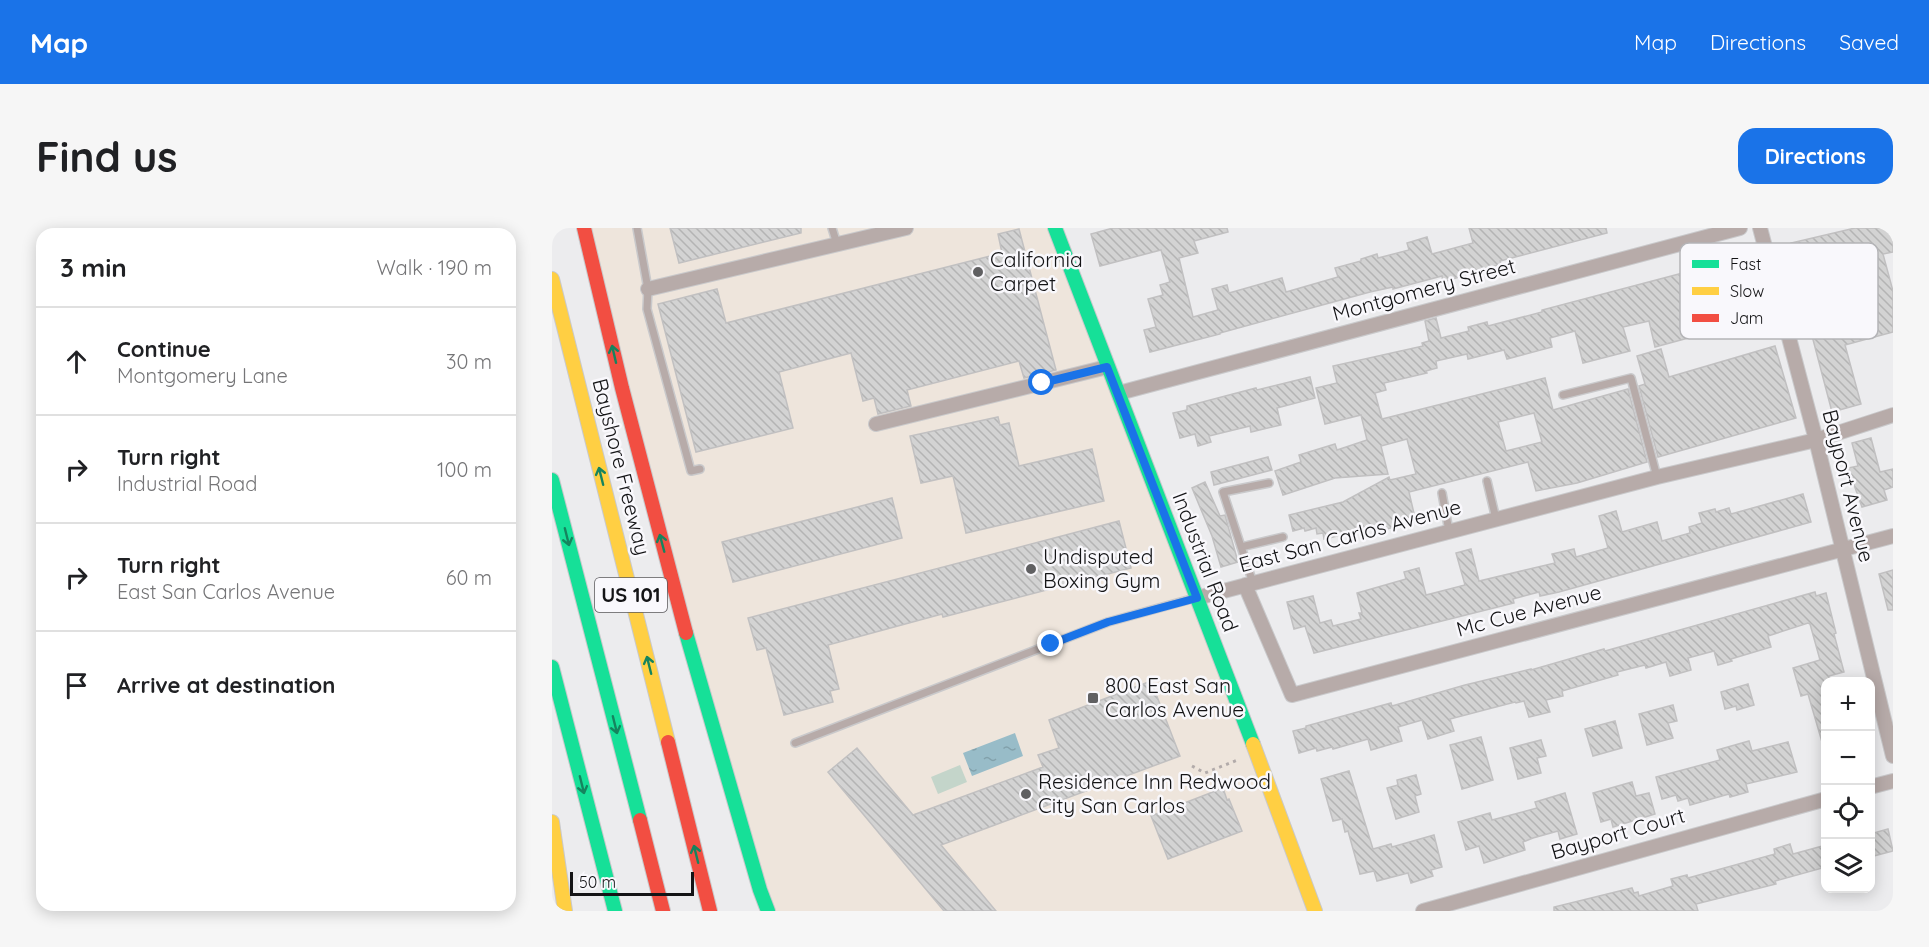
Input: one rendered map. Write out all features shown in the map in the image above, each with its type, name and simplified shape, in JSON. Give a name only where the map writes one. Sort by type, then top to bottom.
[{"type":"main road","points":[[584,228],[622,388],[677,600],[768,911]]},
{"type":"main road","name":"Industrial Road","points":[[1054,228],[1119,393],[1315,911]]},
{"type":"main road","name":"Bayshore Freeway","points":[[552,279],[710,911]]},
{"type":"main road","name":"US 101","points":[[552,480],[663,911]]},
{"type":"main road","points":[[677,600],[749,900]]},
{"type":"main road","points":[[552,667],[595,837],[597,884],[607,910]]},
{"type":"main road","points":[[552,822],[555,855],[565,911]]},
{"type":"street","points":[[648,289],[906,228]]},
{"type":"street","name":"Montgomery Street","points":[[1684,243],[1740,228]]},
{"type":"street","name":"Bayport Avenue","points":[[1760,228],[1764,243]]},
{"type":"street","name":"Montgomery Street","points":[[1119,393],[1680,244]]},
{"type":"street","name":"Bayport Avenue","points":[[1789,339],[1893,756]]},
{"type":"street","points":[[876,424],[1107,367]]},
{"type":"street","name":"East San Carlos Avenue","points":[[1197,598],[1657,477],[1816,440],[1893,415]]},
{"type":"street","name":"Mc Cue Avenue","points":[[1249,584],[1292,695],[1893,536]]},
{"type":"street","points":[[1875,786],[1893,781]]},
{"type":"street","name":"Bayport Court","points":[[1423,911],[1821,800]]},
{"type":"lane","points":[[638,228],[648,289],[647,309],[691,471],[700,469]]},
{"type":"lane","points":[[832,228],[837,244]]},
{"type":"lane","points":[[1563,395],[1631,378],[1657,477]]},
{"type":"lane","points":[[1487,481],[1496,519]]},
{"type":"lane","points":[[1249,584],[1241,547],[1223,492],[1269,483]]},
{"type":"lane","points":[[1442,493],[1449,531]]},
{"type":"lane","points":[[1241,547],[1282,537]]},
{"type":"lane","name":"East San Carlos Avenue","points":[[795,743],[1108,622],[1197,598]]},
{"type":"path","points":[[1192,766],[1204,773],[1256,753]]},
{"type":"shaded area","points":[[584,228],[1055,228],[1315,911],[768,911]]},
{"type":"green space","points":[[960,765],[967,782],[938,794],[931,777]]},
{"type":"water","points":[[1015,733],[1023,756],[972,776],[963,753]]},
{"type":"building","points":[[670,228],[801,228],[801,233],[679,263]]},
{"type":"building","points":[[1113,228],[1227,228],[1228,232],[1194,241],[1198,253],[1179,258],[1193,317],[1218,310],[1212,289],[1227,285],[1229,293],[1282,278],[1286,292],[1338,277],[1335,268],[1361,261],[1361,259],[1377,254],[1378,258],[1409,250],[1407,243],[1427,237],[1432,254],[1473,243],[1469,228],[1606,228],[1607,233],[1500,261],[1501,264],[1443,282],[1442,276],[1393,289],[1393,287],[1370,292],[1150,352],[1144,330],[1156,327],[1148,299],[1163,295],[1160,285],[1170,282],[1161,250],[1100,266],[1091,234]]},
{"type":"building","points":[[1855,228],[1893,228],[1893,252],[1883,254],[1893,291],[1893,332],[1878,336],[1878,243],[1791,243]]},
{"type":"building","points":[[1019,229],[1056,370],[1024,378],[1019,361],[907,390],[911,406],[878,414],[874,398],[863,401],[851,353],[779,372],[793,428],[696,452],[658,304],[717,289],[726,323],[1002,253],[998,234]]},
{"type":"building","points":[[1680,274],[1680,339],[1685,339],[1655,347],[1649,321],[1623,327],[1630,351],[1583,363],[1575,331],[1550,338],[1552,347],[1507,359],[1504,350],[1468,359],[1467,354],[1436,361],[1437,368],[1426,371],[1427,373],[1384,383],[1386,390],[1375,393],[1382,419],[1545,378],[1553,410],[1628,389],[1647,462],[1577,483],[1536,491],[1528,462],[1409,492],[1416,522],[1386,529],[1385,525],[1324,539],[1323,533],[1317,534],[1316,528],[1293,531],[1289,515],[1343,502],[1389,477],[1390,480],[1416,474],[1407,439],[1381,446],[1388,474],[1335,478],[1283,495],[1275,471],[1301,462],[1299,455],[1335,444],[1337,450],[1367,440],[1361,415],[1325,424],[1316,388],[1337,383],[1333,366],[1423,346],[1422,343],[1429,341],[1425,321],[1436,318],[1441,338],[1469,331],[1468,327],[1487,322],[1488,326],[1542,312],[1542,310]],"holes":[[[1534,413],[1542,442],[1506,451],[1498,422]]]},
{"type":"building","points":[[1813,339],[1867,339],[1845,345],[1861,404],[1832,412]]},
{"type":"building","points":[[1775,346],[1796,418],[1658,457],[1639,386],[1645,384],[1637,356],[1661,349],[1669,377]]},
{"type":"building","points":[[1310,377],[1315,398],[1277,408],[1281,425],[1251,432],[1250,426],[1209,436],[1211,442],[1198,446],[1195,434],[1180,438],[1173,413],[1187,410],[1187,406]]},
{"type":"building","points":[[998,417],[1000,425],[1009,423],[1019,466],[1092,449],[1104,501],[966,533],[953,476],[921,483],[910,436]]},
{"type":"building","points":[[1871,438],[1880,472],[1893,469],[1893,487],[1884,490],[1887,500],[1862,507],[1848,468],[1858,466],[1852,443]]},
{"type":"building","points":[[1268,457],[1272,470],[1214,485],[1211,472]]},
{"type":"building","points":[[1205,482],[1220,516],[1225,515],[1238,562],[1221,567],[1212,536],[1192,488]]},
{"type":"building","points":[[1803,494],[1811,522],[1559,592],[1540,596],[1539,592],[1513,599],[1514,603],[1314,653],[1305,626],[1294,629],[1287,602],[1313,596],[1320,623],[1331,620],[1333,626],[1361,619],[1359,613],[1362,613],[1357,593],[1406,579],[1404,572],[1419,568],[1426,595],[1465,585],[1456,553],[1471,549],[1479,581],[1555,563],[1552,554],[1574,549],[1576,557],[1608,548],[1599,516],[1616,511],[1622,532],[1657,522],[1662,541],[1690,533],[1689,527],[1702,523],[1699,513],[1715,509],[1716,512],[1729,508],[1731,514]]},
{"type":"building","points":[[892,498],[902,538],[733,582],[722,542]]},
{"type":"building","points":[[1119,521],[1131,568],[943,617],[942,614],[828,645],[839,689],[830,691],[833,702],[784,715],[766,648],[757,650],[748,618]]},
{"type":"building","points":[[1893,570],[1893,610],[1888,610],[1879,574]]},
{"type":"building","points":[[1815,592],[1816,596],[1826,593],[1844,672],[1821,677],[1821,739],[1808,694],[1801,696],[1793,668],[1820,660],[1808,623],[1768,636],[1771,647],[1718,665],[1714,651],[1688,658],[1691,670],[1670,676],[1666,662],[1646,668],[1645,665],[1617,672],[1618,675],[1562,691],[1563,696],[1546,700],[1550,712],[1529,717],[1524,701],[1515,702],[1450,719],[1454,731],[1428,739],[1422,720],[1398,727],[1402,741],[1371,750],[1368,739],[1333,749],[1332,747],[1317,751],[1316,748],[1299,753],[1293,731],[1306,728],[1306,726],[1391,703],[1392,706],[1604,649],[1605,651]]},
{"type":"building","name":"Residence Inn Redwood City San Carlos","points":[[1151,681],[1180,756],[941,845],[996,911],[944,911],[828,772],[857,748],[913,815],[1043,767],[1038,755],[1059,748],[1049,720]]},
{"type":"building","points":[[1748,684],[1754,705],[1737,710],[1736,706],[1725,709],[1721,692]]},
{"type":"building","points":[[1673,705],[1677,721],[1668,723],[1673,738],[1647,745],[1639,714]]},
{"type":"building","points":[[1615,721],[1622,748],[1593,756],[1585,729]]},
{"type":"building","points":[[1481,737],[1493,780],[1462,789],[1450,745]]},
{"type":"building","points":[[1541,740],[1546,756],[1537,758],[1541,773],[1518,779],[1510,748]]},
{"type":"building","points":[[1749,741],[1752,751],[1788,742],[1797,772],[1746,784],[1748,792],[1730,797],[1729,794],[1690,805],[1688,798],[1678,801],[1676,795],[1662,799],[1656,777],[1720,760],[1717,750]]},
{"type":"building","points":[[1349,771],[1373,849],[1391,844],[1392,847],[1434,835],[1442,867],[1431,870],[1433,876],[1411,883],[1408,873],[1377,881],[1374,871],[1360,874],[1348,831],[1345,832],[1342,819],[1333,821],[1321,779]]},
{"type":"building","points":[[1416,775],[1421,794],[1415,796],[1419,812],[1396,819],[1387,788],[1398,785],[1397,780]]},
{"type":"building","points":[[1632,782],[1636,796],[1649,793],[1655,814],[1613,827],[1611,819],[1601,822],[1593,793]]},
{"type":"building","points":[[1223,788],[1242,831],[1168,859],[1151,816]]},
{"type":"building","points":[[1565,793],[1577,834],[1560,839],[1558,831],[1533,838],[1523,842],[1525,850],[1484,863],[1479,846],[1466,850],[1458,822],[1490,813],[1492,820],[1537,808],[1535,802]]},
{"type":"building","points":[[1888,829],[1893,851],[1875,856],[1875,833]]},
{"type":"building","points":[[1790,844],[1793,854],[1821,846],[1821,868],[1775,881],[1776,884],[1696,904],[1698,911],[1554,911],[1554,907],[1632,888],[1634,893],[1638,892],[1639,896],[1673,886],[1671,879],[1687,875],[1688,878],[1775,854],[1774,849]]},
{"type":"traffic: fast","points":[[1055,228],[1253,744]]},
{"type":"traffic: fast","points":[[552,480],[640,820]]},
{"type":"traffic: fast","points":[[686,633],[768,911]]},
{"type":"traffic: fast","points":[[552,667],[615,911]]},
{"type":"traffic: slow","points":[[552,279],[668,742]]},
{"type":"traffic: slow","points":[[1253,744],[1315,911]]},
{"type":"traffic: slow","points":[[552,822],[565,911]]},
{"type":"traffic: jam","points":[[584,228],[622,388],[686,633]]},
{"type":"traffic: jam","points":[[668,742],[710,911]]},
{"type":"traffic: jam","points":[[640,820],[663,911]]},
{"type":"place","name":"California Carpet","points":[[978,272]]},
{"type":"place","name":"Undisputed Boxing Gym","points":[[1031,569]]},
{"type":"place","name":"800 East San Carlos Avenue","points":[[1093,698]]},
{"type":"place","name":"Residence Inn Redwood City San Carlos","points":[[1026,794]]},
{"type":"route","points":[[1042,383],[1107,367],[1197,598],[1108,622],[1051,644]]}]
